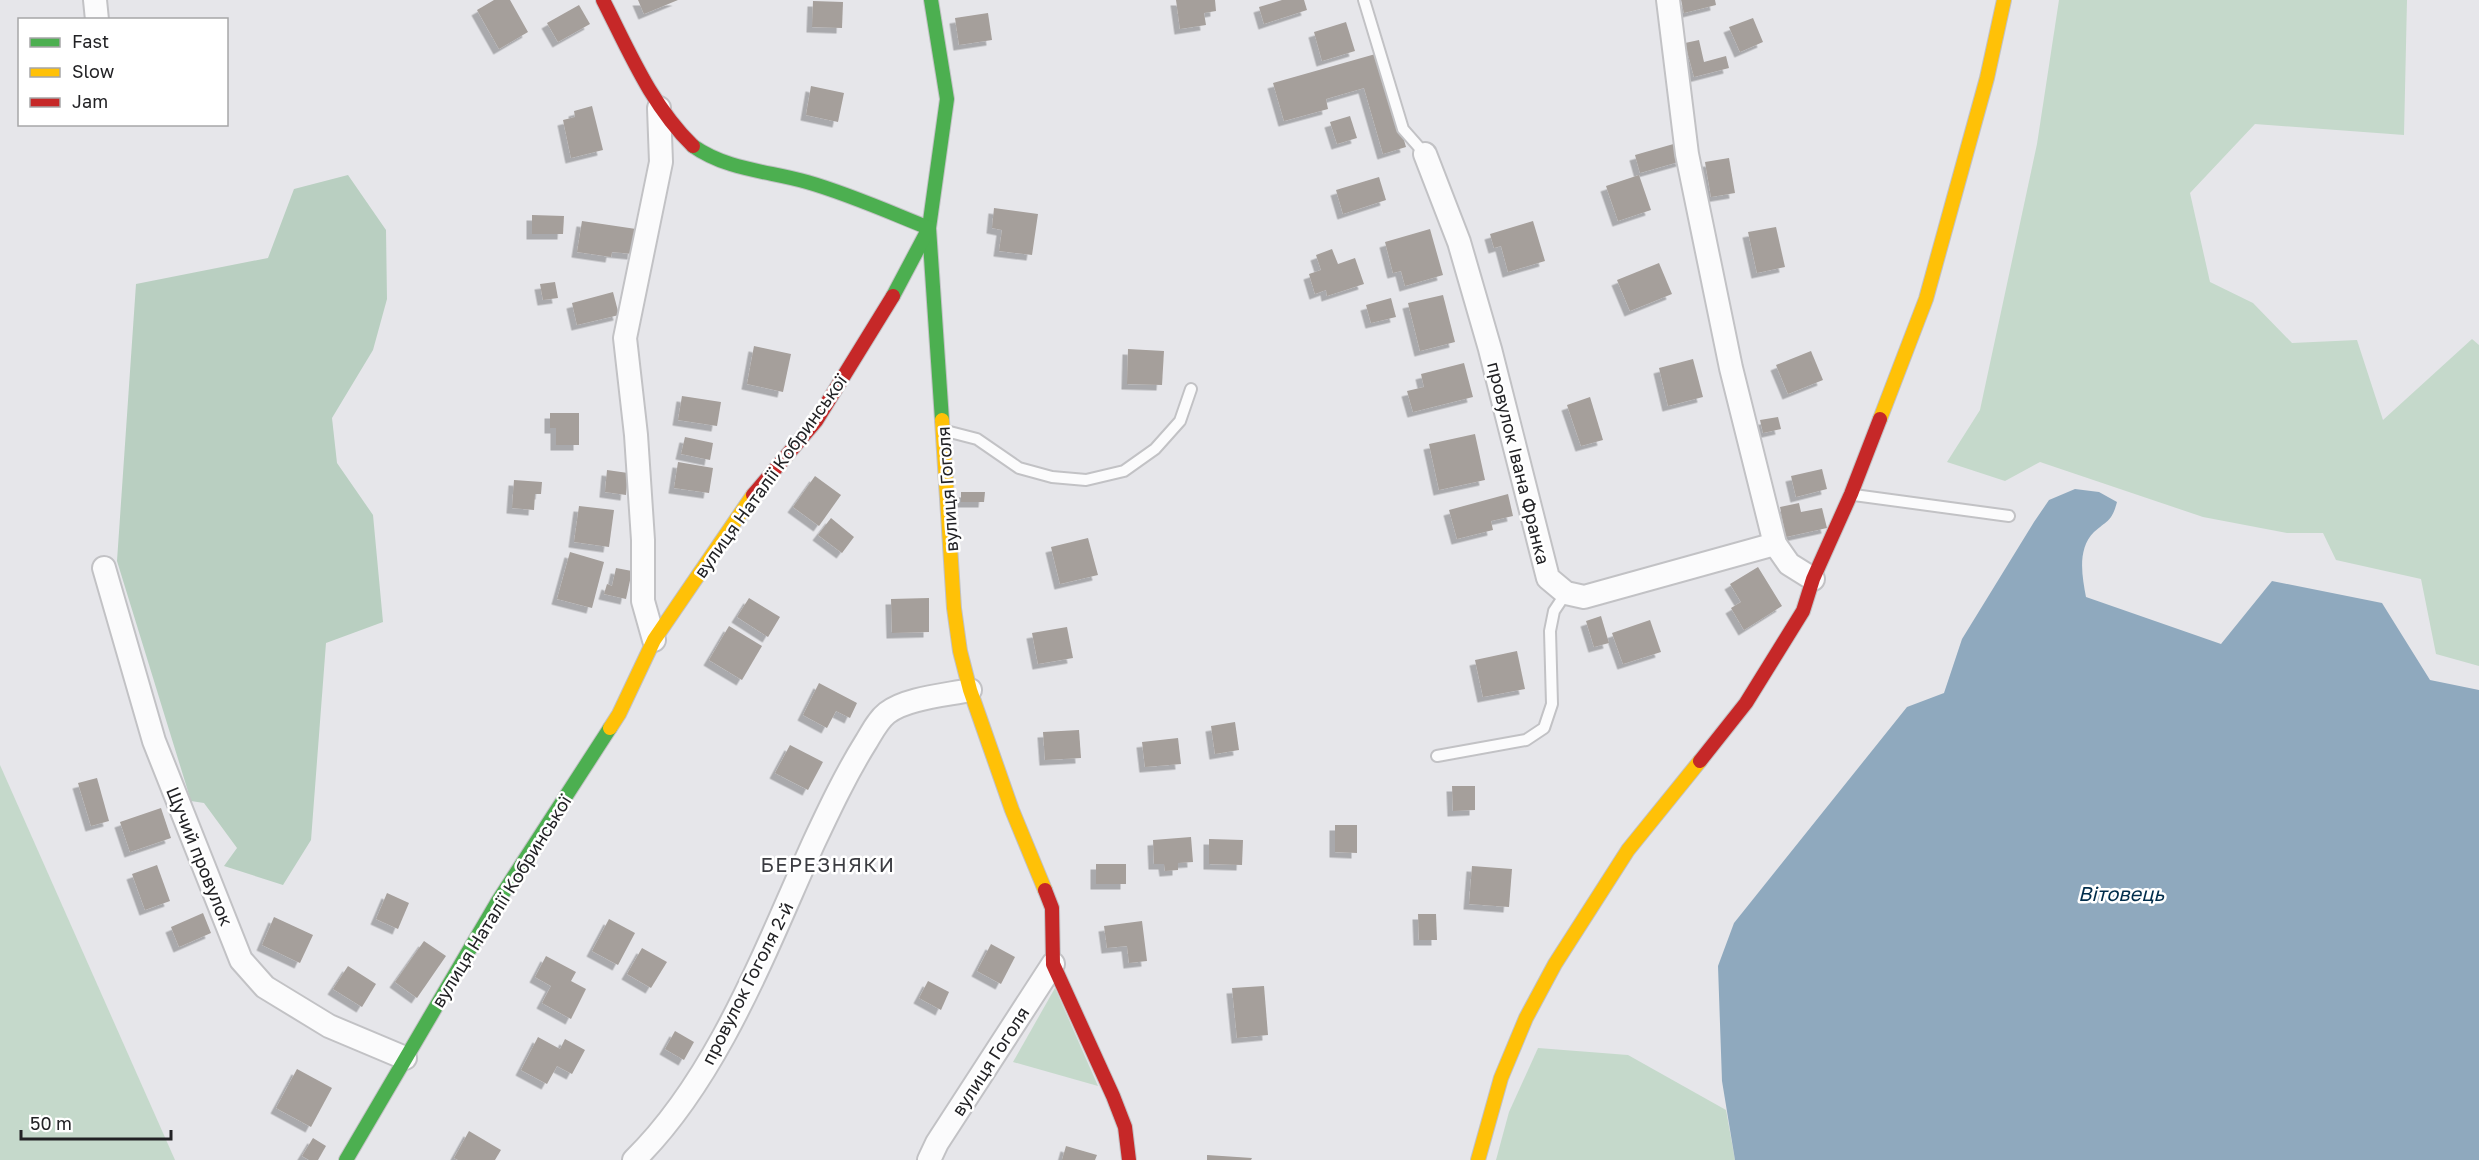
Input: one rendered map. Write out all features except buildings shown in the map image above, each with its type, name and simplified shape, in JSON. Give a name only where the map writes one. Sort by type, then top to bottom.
[{"type":"street","points":[[95,0],[97,18]]},
{"type":"street","points":[[603,0],[660,108],[693,147],[727,165],[802,182],[929,228]]},
{"type":"street","name":"вулиця Гоголя","points":[[931,0],[947,99],[929,228],[954,608],[960,651],[970,690],[1012,810],[1052,908],[1053,964],[1113,1096],[1125,1127],[1129,1160]]},
{"type":"street","points":[[1668,0],[1687,154],[1731,368],[1775,544],[1789,564],[1813,579]]},
{"type":"street","points":[[1478,1160],[1501,1078],[1526,1018],[1555,964],[1628,850],[1746,703],[1803,611],[1813,579],[1851,494],[1926,299],[1987,78],[2004,0]]},
{"type":"street","points":[[654,640],[643,602],[642,528],[626,338],[661,162],[660,108]]},
{"type":"street","name":"провулок Івана Франка","points":[[1425,154],[1459,243],[1490,349],[1548,578],[1566,593]]},
{"type":"street","name":"вулиця Наталії Кобринської","points":[[346,1160],[498,901],[619,714],[654,640],[754,493],[816,421],[891,300],[929,228]]},
{"type":"street","points":[[1566,593],[1584,597],[1775,544]]},
{"type":"street","name":"Щучий провулок","points":[[104,568],[154,741],[242,960],[265,987],[329,1026],[405,1058]]},
{"type":"street","name":"провулок Гоголя 2-й","points":[[634,1160],[670,1120],[727,1028],[769,945],[829,810],[877,725],[887,713],[896,708],[913,702],[970,690]]},
{"type":"street","name":"вулиця Гоголя","points":[[929,1160],[937,1143],[1053,964]]},
{"type":"lane","points":[[1364,0],[1403,129],[1425,154]]},
{"type":"lane","points":[[943,430],[977,439],[1019,468],[1052,477],[1086,480],[1124,471],[1155,449],[1180,422],[1191,389]]},
{"type":"lane","points":[[1851,494],[2009,516]]},
{"type":"lane","points":[[1437,756],[1526,740],[1544,729],[1552,704],[1550,631],[1554,611],[1566,593]]},
{"type":"green space","points":[[2059,0],[2407,0],[2404,135],[2255,124],[2190,193],[2210,282],[2253,303],[2292,343],[2357,340],[2383,420],[2472,339],[2479,345],[2479,666],[2436,654],[2421,579],[2336,560],[2323,533],[2287,533],[2203,517],[2040,462],[2005,481],[1947,462],[1980,410],[2037,144]]},
{"type":"green space","points":[[348,175],[386,230],[387,299],[373,350],[332,418],[337,463],[373,515],[383,622],[326,643],[311,840],[283,885],[224,866],[237,848],[204,803],[191,801],[117,561],[136,284],[268,258],[294,189]]},
{"type":"green space","points":[[0,765],[175,1160],[0,1160]]},
{"type":"green space","points":[[1055,988],[1098,1086],[1013,1062]]},
{"type":"green space","points":[[1538,1048],[1628,1055],[1726,1110],[1735,1160],[1496,1160],[1509,1112]]},
{"type":"water","name":"Вітовець","points":[[2075,489],[2099,492],[2117,502],[2111,517],[2094,532],[2085,546],[2082,572],[2086,597],[2221,644],[2272,581],[2382,603],[2430,680],[2479,690],[2479,1160],[1735,1160],[1722,1081],[1718,966],[1734,923],[1907,707],[1944,693],[1962,639],[2034,522],[2049,500]]},
{"type":"traffic: fast","points":[[931,0],[947,99],[929,228],[942,420]]},
{"type":"traffic: fast","points":[[693,146],[734,165],[823,187],[929,228],[893,296]]},
{"type":"traffic: fast","points":[[346,1160],[498,901],[610,728]]},
{"type":"traffic: slow","points":[[1880,419],[1926,299],[1987,78],[2004,0]]},
{"type":"traffic: slow","points":[[942,420],[954,608],[960,651],[970,690],[1012,810],[1045,890]]},
{"type":"traffic: slow","points":[[610,728],[654,640],[753,495]]},
{"type":"traffic: slow","points":[[1478,1160],[1501,1078],[1526,1018],[1555,964],[1628,850],[1700,761]]},
{"type":"traffic: jam","points":[[603,0],[653,95],[678,130],[693,146]]},
{"type":"traffic: jam","points":[[753,495],[816,421],[893,296]]},
{"type":"traffic: jam","points":[[1700,761],[1746,703],[1803,611],[1813,579],[1851,494],[1880,419]]},
{"type":"traffic: jam","points":[[1045,890],[1052,908],[1053,964],[1113,1096],[1125,1127],[1129,1160]]},
{"type":"district","name":"БЕРЕЗНЯКИ","points":[[828,864]]}]
